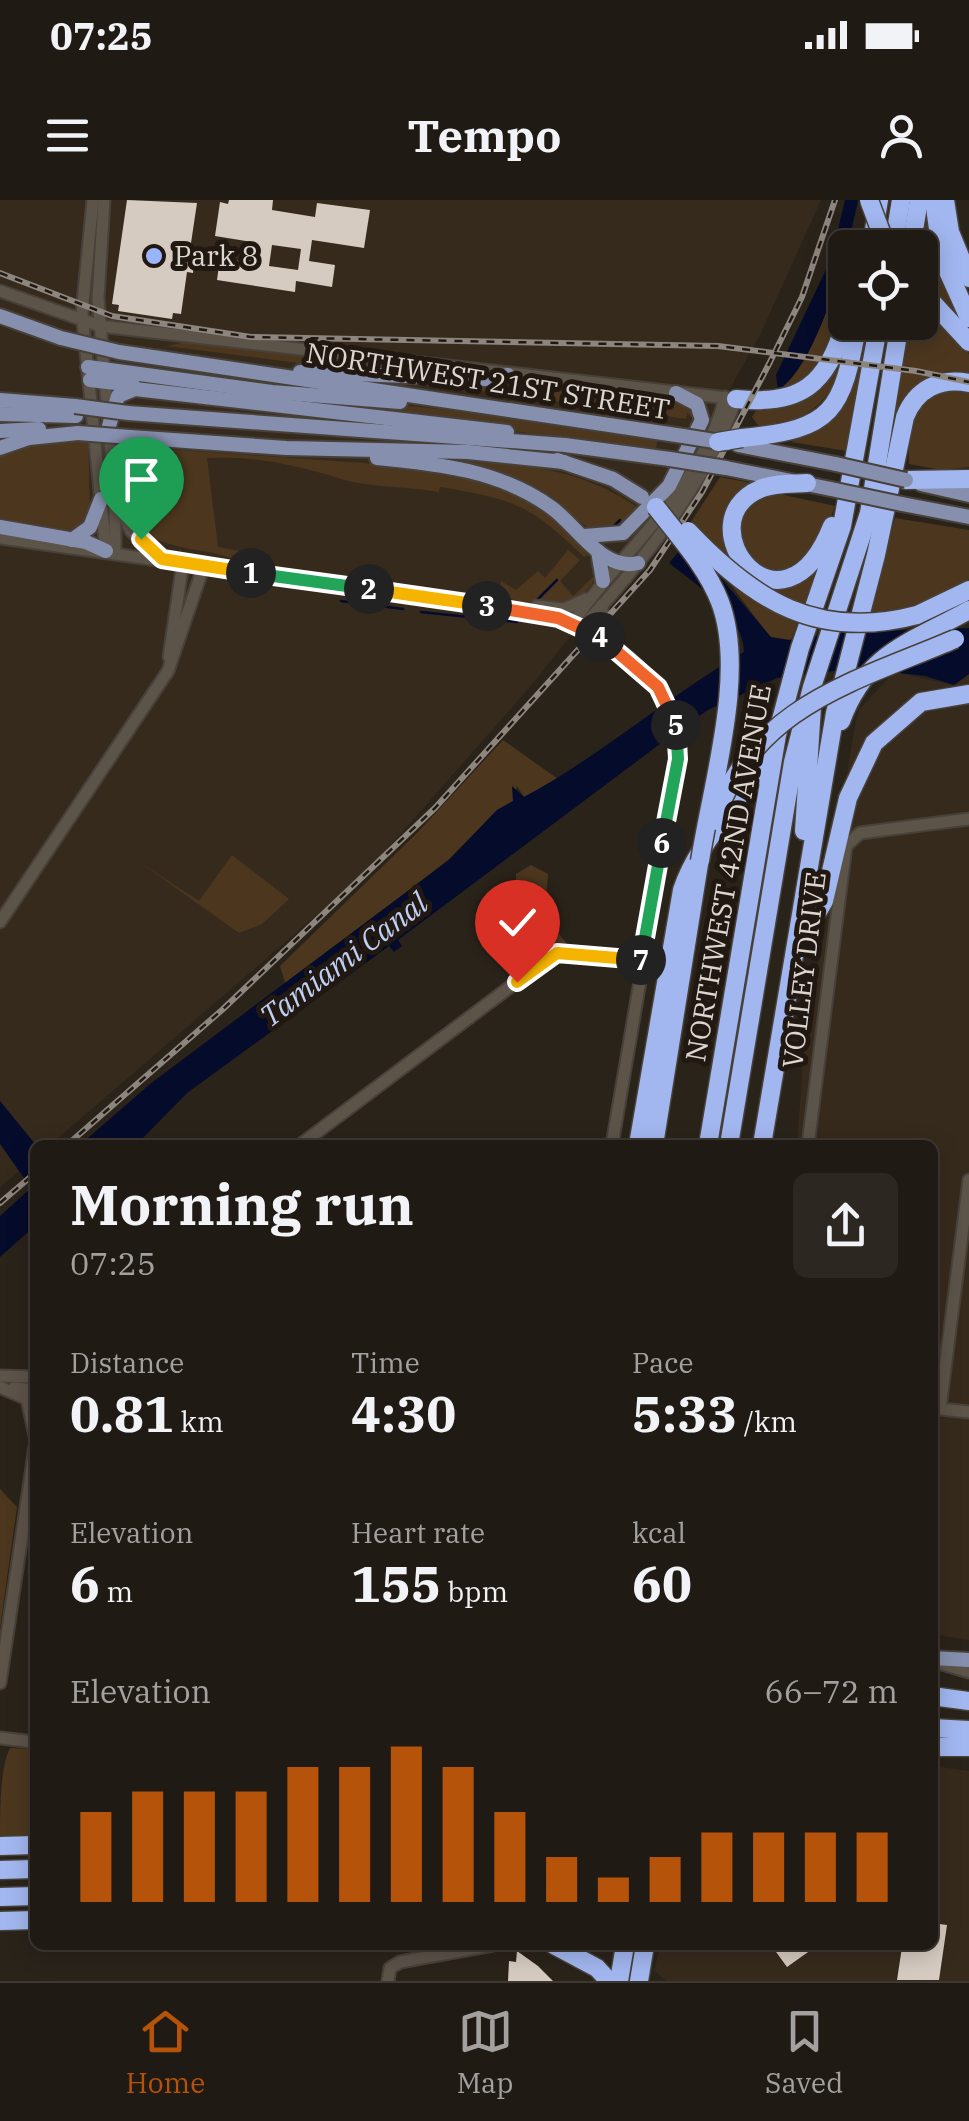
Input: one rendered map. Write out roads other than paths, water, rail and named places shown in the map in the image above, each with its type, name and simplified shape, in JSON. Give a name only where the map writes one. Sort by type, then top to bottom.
[{"type":"highway","points":[[869,200],[875,230]]},
{"type":"highway","points":[[879,230],[880,200]]},
{"type":"highway","points":[[886,230],[901,200]]},
{"type":"highway","points":[[914,230],[919,200]]},
{"type":"highway","points":[[934,200],[946,273],[969,318]]},
{"type":"highway","points":[[945,200],[950,232],[969,278]]},
{"type":"highway","points":[[938,309],[969,342]]},
{"type":"highway","points":[[730,398],[772,401],[804,390],[832,360],[839,340]]},
{"type":"highway","points":[[718,442],[790,434],[829,409],[845,382],[854,340]]},
{"type":"highway","name":"NORTHWEST 42ND AVENUE","points":[[709,1140],[777,735],[807,630],[832,564],[840,490],[875,340]]},
{"type":"highway","name":"NORTHWEST 42ND AVENUE","points":[[730,1140],[793,762],[812,687],[868,512],[897,340]]},
{"type":"highway","points":[[763,1140],[828,754],[909,407],[937,384],[969,384]]},
{"type":"highway","points":[[906,480],[969,479]]},
{"type":"highway","points":[[806,484],[762,489],[738,508],[732,542],[752,573],[778,580],[805,572],[822,550],[840,490]]},
{"type":"highway","points":[[649,502],[680,522],[748,588],[788,609],[860,624],[917,615],[969,590]]},
{"type":"highway","points":[[649,502],[695,556],[714,590],[729,644],[728,686],[655,1140]]},
{"type":"highway","points":[[828,754],[848,703],[869,671],[897,646],[969,610]]},
{"type":"highway","points":[[700,861],[727,789],[770,730],[822,696],[969,631]]},
{"type":"highway","points":[[804,892],[802,856],[812,687]]},
{"type":"highway","points":[[794,950],[824,901],[848,798],[874,743],[921,702],[969,694]]},
{"type":"highway","points":[[639,1140],[682,890],[696,857],[746,792],[777,735]]},
{"type":"highway","points":[[938,1697],[969,1701]]},
{"type":"highway","points":[[938,1728],[969,1730]]},
{"type":"highway","points":[[938,1747],[969,1747]]},
{"type":"highway","points":[[0,1846],[30,1844]]},
{"type":"highway","points":[[0,1870],[30,1869]]},
{"type":"highway","points":[[0,1897],[30,1896]]},
{"type":"highway","points":[[0,1921],[30,1920]]},
{"type":"highway","points":[[563,1950],[597,1968],[609,1981]]},
{"type":"highway","points":[[619,1981],[624,1950]]},
{"type":"highway","points":[[638,1981],[644,1950]]},
{"type":"main road","name":"NORTHWEST 21ST STREET","points":[[0,316],[60,338],[119,352],[718,442]]},
{"type":"main road","points":[[278,374],[324,370],[488,379],[508,375]]},
{"type":"main road","points":[[97,375],[145,389],[555,438],[586,448]]},
{"type":"main road","points":[[97,375],[317,397],[481,406]]},
{"type":"main road","points":[[109,426],[120,393],[145,389]]},
{"type":"main road","points":[[584,536],[623,533],[674,478],[702,420],[697,404],[676,393]]},
{"type":"main road","points":[[0,400],[76,411]]},
{"type":"main road","name":"NORTHWEST 21ST STREET","points":[[76,411],[586,448],[726,468],[969,517]]},
{"type":"main road","points":[[0,414],[76,411]]},
{"type":"main road","points":[[0,431],[42,428],[445,465],[482,473],[540,500],[598,551],[620,564],[638,563]]},
{"type":"main road","points":[[0,448],[29,438],[78,433]]},
{"type":"main road","points":[[510,442],[612,479],[649,502]]},
{"type":"main road","points":[[740,442],[969,495]]},
{"type":"main road","points":[[286,448],[468,452],[564,462]]},
{"type":"main road","points":[[72,540],[90,527],[108,498]]},
{"type":"main road","points":[[0,527],[72,540],[110,552]]},
{"type":"main road","points":[[598,551],[604,581]]},
{"type":"main road","points":[[938,1649],[963,1659]]},
{"type":"main road","points":[[938,1660],[963,1659]]},
{"type":"street","points":[[93,200],[83,323],[109,426],[110,552]]},
{"type":"street","points":[[104,200],[98,269],[97,375],[108,498],[131,530],[162,559]]},
{"type":"street","points":[[0,292],[100,326],[730,398]]},
{"type":"street","points":[[578,624],[602,605],[638,563],[685,495],[730,398]]},
{"type":"street","points":[[578,624],[590,596],[646,538],[730,398]]},
{"type":"street","points":[[0,542],[110,552],[490,606],[578,624],[614,646]]},
{"type":"street","points":[[168,671],[183,562]]},
{"type":"street","points":[[0,922],[168,671],[204,565]]},
{"type":"street","points":[[490,606],[502,600],[564,609],[590,596]]},
{"type":"street","points":[[602,605],[602,625],[614,646],[666,700],[678,737],[613,1140]]},
{"type":"street","name":"VOLLEY DRIVE","points":[[809,1140],[846,846],[860,833],[969,819]]},
{"type":"street","points":[[307,1140],[551,956],[573,953],[640,963]]},
{"type":"street","points":[[938,1394],[969,1180]]},
{"type":"street","points":[[0,1376],[30,1377]]},
{"type":"street","points":[[0,1386],[30,1389]]},
{"type":"street","points":[[0,1386],[27,1399],[30,1413]]},
{"type":"street","points":[[938,1408],[969,1412]]},
{"type":"street","points":[[0,1683],[30,1481]]},
{"type":"street","points":[[938,1662],[969,1672]]},
{"type":"street","points":[[0,1738],[30,1741]]},
{"type":"street","points":[[388,1981],[393,1965],[469,1950]]},
{"type":"water","points":[[845,200],[858,200],[851,230],[838,230]]},
{"type":"water","points":[[828,265],[828,307],[819,330],[793,377],[778,390],[776,375]]},
{"type":"water","name":"Tamiami Canal","points":[[696,532],[720,577],[771,637],[788,640],[847,632],[969,628],[969,674],[954,685],[925,676],[859,668],[777,678],[708,710],[398,940],[402,946],[394,952],[389,946],[187,1093],[142,1139],[86,1140],[150,1084],[449,860],[497,810],[513,801],[512,786],[524,797],[553,781],[744,652],[742,638],[727,613],[669,563]]},
{"type":"water","points":[[0,1101],[32,1140],[30,1187],[0,1144]]},
{"type":"water","points":[[30,1189],[30,1230],[0,1257],[0,1216]]},
{"type":"waterway","points":[[613,527],[620,520]]},
{"type":"waterway","points":[[537,600],[557,580]]},
{"type":"waterway","points":[[341,601],[403,609]]},
{"type":"waterway","points":[[421,612],[517,622]]},
{"type":"railway","points":[[73,1140],[222,1010],[435,808],[650,570],[702,492],[770,362],[802,297],[835,200]]},
{"type":"railway","points":[[0,273],[112,316],[251,337],[718,346],[916,371],[969,382]]},
{"type":"railway","points":[[0,1203],[30,1177]]},
{"type":"place","name":"Park 8","points":[[154,256]]}]
